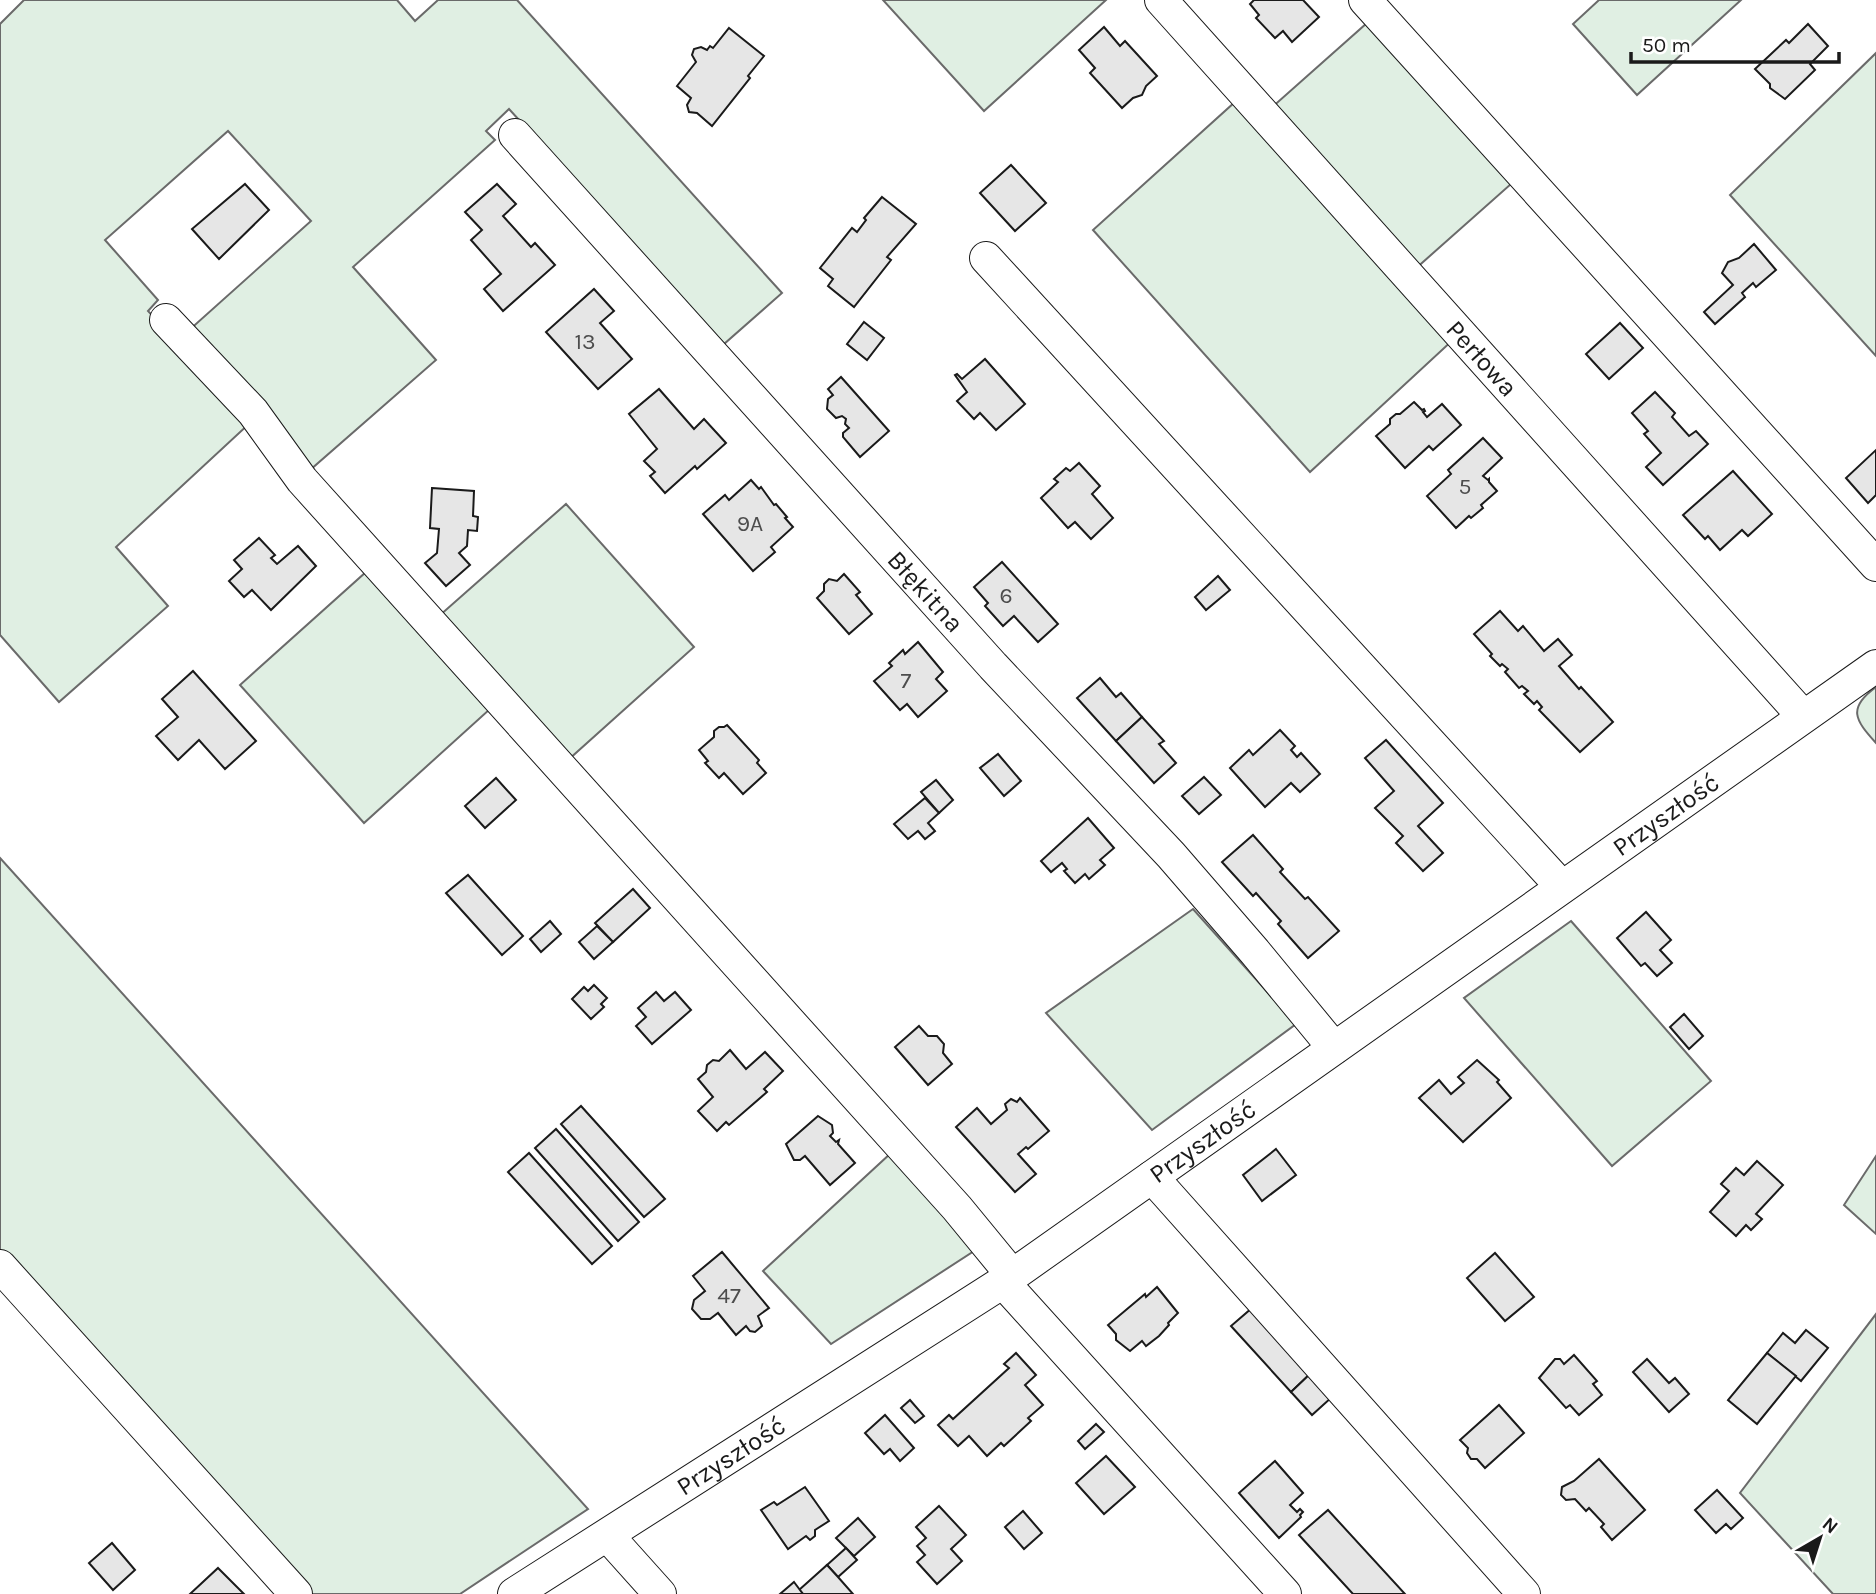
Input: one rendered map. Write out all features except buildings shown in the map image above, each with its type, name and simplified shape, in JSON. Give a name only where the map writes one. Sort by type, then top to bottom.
[{"type":"street","name":"Perłowa","points":[[1161,0],[1803,716]]},
{"type":"street","points":[[1365,0],[1876,565]]},
{"type":"street","name":"Błękitna","points":[[515,135],[983,656],[1171,855],[1334,1048]]},
{"type":"street","points":[[986,258],[1562,887]]},
{"type":"street","points":[[166,320],[253,412],[302,480],[957,1208],[1008,1278],[1285,1594]]},
{"type":"street","name":"Przyszłość","points":[[514,1594],[1008,1278],[1876,666]]},
{"type":"street","points":[[1152,1177],[1524,1594]]},
{"type":"street","points":[[0,1266],[296,1594]]},
{"type":"street","points":[[607,1536],[660,1594]]},
{"type":"green space","points":[[24,0],[397,0],[415,21],[438,0],[517,0],[782,293],[724,344],[509,109],[486,131],[495,140],[353,267],[436,360],[310,470],[187,332],[311,221],[228,131],[105,240],[158,300],[148,311],[251,422],[116,547],[168,606],[59,702],[0,635],[0,24]]},
{"type":"green space","points":[[883,0],[1106,0],[984,111]]},
{"type":"green space","points":[[1599,0],[1741,0],[1637,95],[1573,24]]},
{"type":"green space","points":[[1367,23],[1511,184],[1414,270],[1270,109]]},
{"type":"green space","points":[[1876,53],[1876,356],[1730,195]]},
{"type":"green space","points":[[1235,102],[1455,338],[1310,472],[1093,230]]},
{"type":"green space","points":[[566,504],[694,647],[568,760],[439,616]]},
{"type":"green space","points":[[366,572],[490,709],[364,823],[240,685]]},
{"type":"green space","points":[[1876,687],[1876,743],[1859,721],[1857,714],[1861,701]]},
{"type":"green space","points":[[0,858],[588,1509],[460,1594],[309,1594],[0,1253]]},
{"type":"green space","points":[[1193,909],[1296,1024],[1152,1130],[1046,1013]]},
{"type":"green space","points":[[1571,921],[1711,1081],[1612,1166],[1464,998]]},
{"type":"green space","points":[[891,1153],[974,1251],[831,1344],[763,1271]]},
{"type":"green space","points":[[1876,1156],[1876,1234],[1844,1205]]},
{"type":"green space","points":[[1876,1314],[1876,1594],[1833,1594],[1740,1493]]}]
